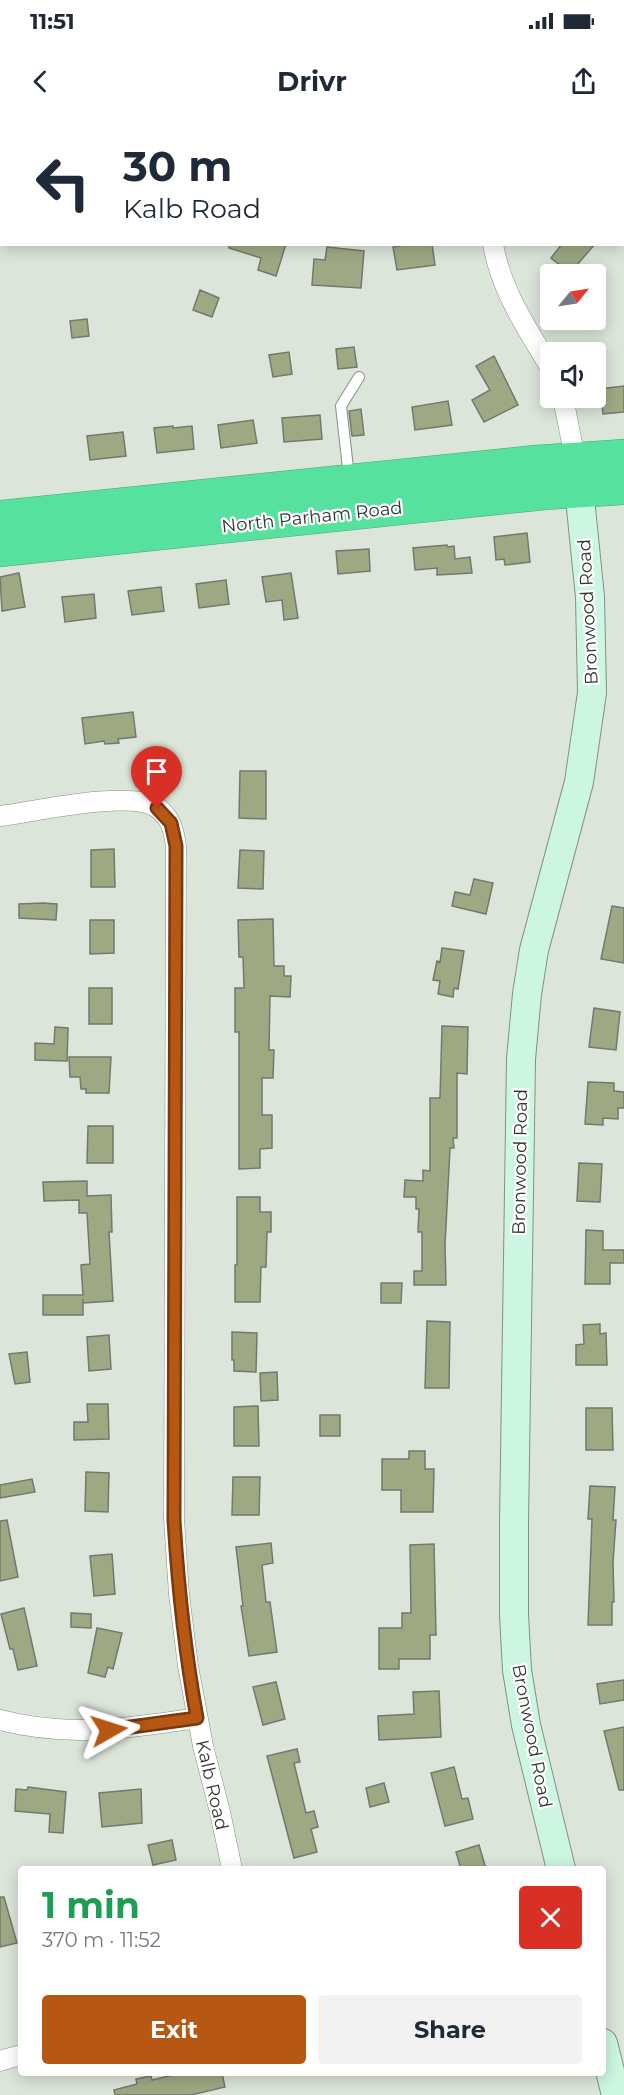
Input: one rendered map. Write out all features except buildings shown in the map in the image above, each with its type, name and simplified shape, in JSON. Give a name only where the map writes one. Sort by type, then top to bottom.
[{"type":"highway","name":"North Parham Road","points":[[0,517],[575,458],[624,456]]},
{"type":"highway","name":"North Parham Road","points":[[0,550],[580,490],[624,488]]},
{"type":"street","points":[[493,246],[501,277],[513,305],[540,350]]},
{"type":"street","points":[[565,408],[575,458]]},
{"type":"street","name":"Bronwood Road","points":[[560,1866],[526,1725],[518,1670],[514,1615],[514,1512],[521,1059],[527,994],[534,950],[579,782],[592,693],[590,597],[575,458]]},
{"type":"street","name":"Kalb Road","points":[[0,816],[37,809],[122,800],[144,802],[157,808],[171,823],[176,846],[174,1520],[179,1594],[188,1666],[197,1718],[231,1866]]},
{"type":"street","points":[[0,1720],[53,1730],[92,1731],[126,1729],[197,1718]]},
{"type":"street","points":[[606,2055],[616,2095]]},
{"type":"street","points":[[0,2061],[18,2056]]},
{"type":"lane","points":[[350,481],[341,406],[359,376]]},
{"type":"route","points":[[109,1730],[197,1718],[179,1594],[174,1520],[176,846],[171,823],[157,808]]}]
